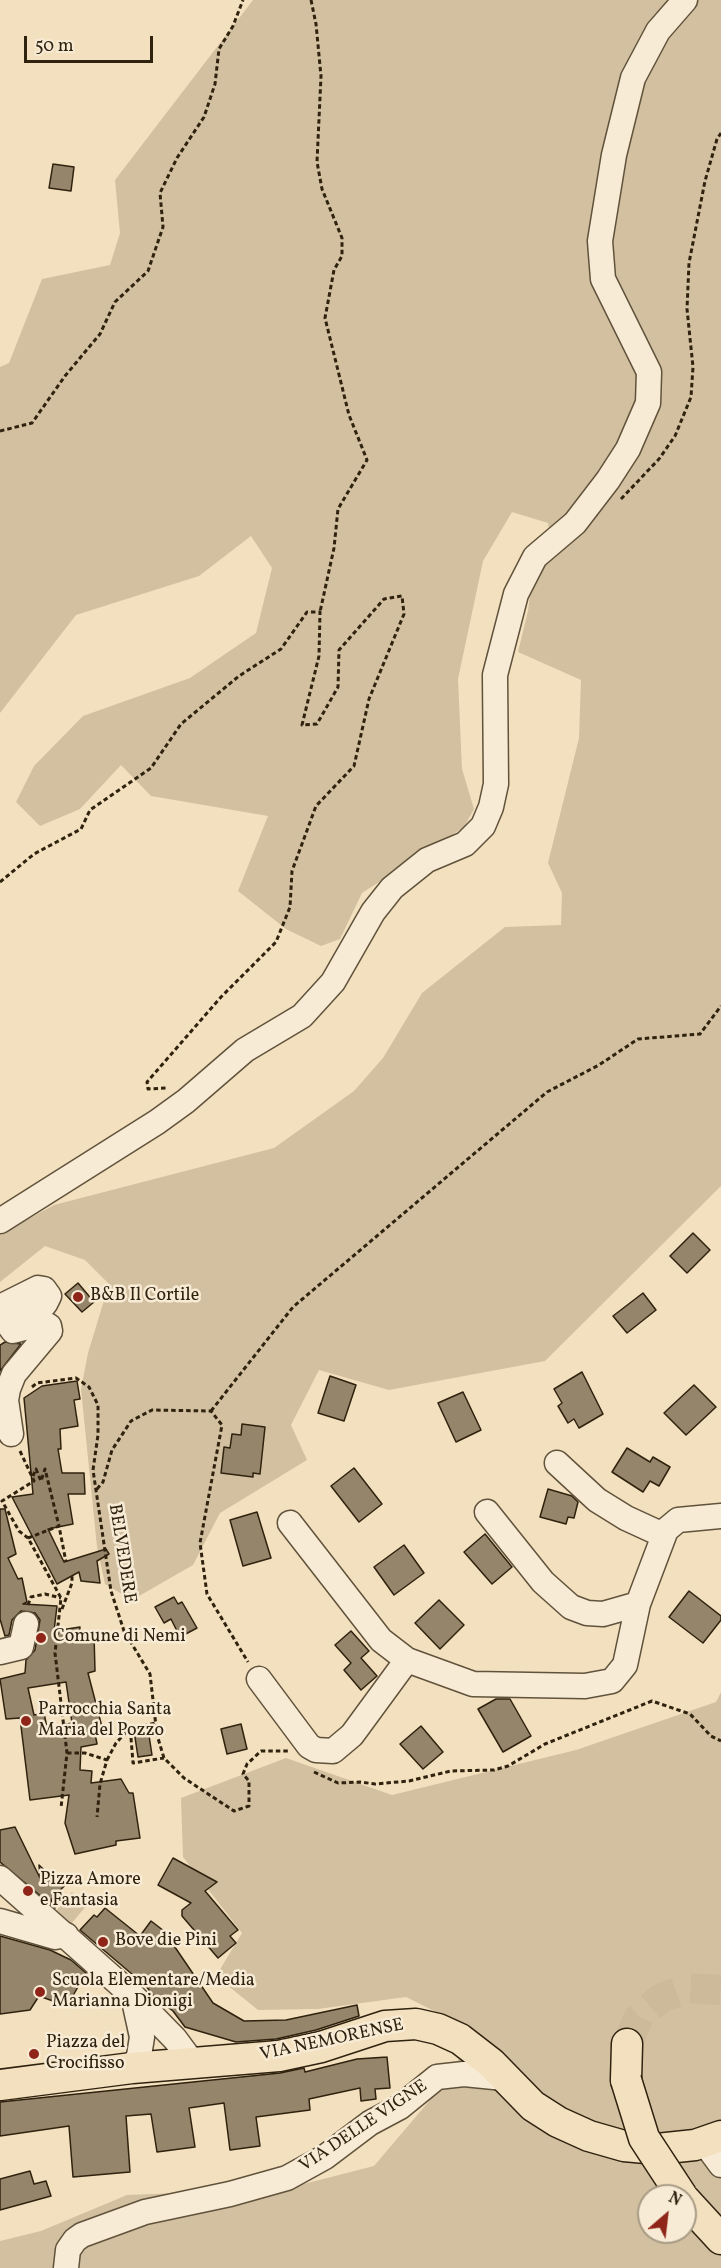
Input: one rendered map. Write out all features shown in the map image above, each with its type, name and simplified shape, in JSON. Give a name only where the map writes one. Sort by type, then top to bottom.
[{"type":"main road","name":"VIA NEMORENSE","points":[[0,2085],[132,2068],[290,2054],[385,2026],[416,2024],[438,2029],[460,2039],[483,2056],[540,2111],[589,2136],[624,2146],[657,2149],[716,2148]]},
{"type":"main road","points":[[626,2050],[626,2080],[644,2138],[674,2184]]},
{"type":"main road","points":[[697,2213],[721,2239]]},
{"type":"street","points":[[0,1221],[186,1101],[252,1045],[302,1016],[324,994],[341,970],[373,912],[392,888],[427,860],[472,839],[488,817],[497,772],[495,675],[516,594],[535,557],[575,523],[613,473],[628,449],[648,403],[649,372],[603,279],[600,241],[617,139],[633,78],[658,31],[685,0]]},
{"type":"street","points":[[0,1307],[38,1288],[48,1293],[45,1304],[13,1318],[8,1324],[13,1331],[44,1323],[49,1326],[50,1330],[15,1374],[8,1389],[6,1400],[11,1434]]},
{"type":"street","points":[[557,1463],[597,1500],[626,1518],[663,1535]]},
{"type":"street","points":[[487,1512],[543,1582],[571,1607],[587,1613],[603,1614],[638,1604]]},
{"type":"street","points":[[290,1523],[381,1640],[407,1660],[473,1684],[585,1686],[606,1683],[620,1674],[625,1665],[638,1604],[663,1535],[671,1524],[678,1520],[721,1516]]},
{"type":"street","points":[[0,1652],[21,1647],[27,1614]]},
{"type":"street","points":[[259,1679],[309,1746],[316,1750],[333,1751],[352,1735],[407,1660]]},
{"type":"street","points":[[0,1878],[133,1996],[169,2033],[192,2062]]},
{"type":"street","points":[[0,1921],[55,1937],[66,1935]]},
{"type":"street","points":[[132,2068],[139,2056],[142,2037],[133,1996]]},
{"type":"street","points":[[142,2037],[169,2033]]},
{"type":"street","name":"VIA DELLE VIGNE","points":[[66,2268],[66,2256],[72,2243],[87,2233],[162,2207],[230,2194],[287,2178],[325,2157],[370,2123],[400,2107],[437,2077],[464,2074],[504,2078]]},
{"type":"path","points":[[0,431],[33,423],[65,376],[100,334],[115,302],[148,271],[163,226],[160,193],[177,158],[204,117],[215,84],[219,49],[233,26],[243,0]]},
{"type":"path","points":[[176,1087],[148,1089],[147,1082],[222,997],[276,942],[290,908],[292,871],[316,806],[354,766],[369,699],[404,614],[402,597],[384,599],[362,621],[339,650],[338,687],[317,724],[302,725],[319,656],[320,612],[334,548],[338,509],[367,460],[349,415],[325,318],[334,270],[342,256],[342,238],[322,189],[318,162],[321,76],[316,24],[311,0]]},
{"type":"path","points":[[0,882],[34,854],[81,829],[90,810],[151,768],[181,724],[239,676],[281,649],[307,612],[320,612]]},
{"type":"path","points":[[211,1412],[293,1307],[547,1092],[599,1065],[638,1039],[700,1034],[721,1006]]},
{"type":"path","name":"BELVEDERE","points":[[25,1394],[37,1383],[76,1378],[89,1387],[98,1405],[99,1435],[93,1470],[115,1610],[150,1674],[156,1722],[164,1758]]},
{"type":"path","points":[[97,1489],[103,1482],[112,1450],[131,1421],[152,1410],[211,1412],[222,1425],[200,1543],[207,1594],[259,1679]]},
{"type":"path","points":[[23,1457],[34,1481],[1,1501],[19,1531],[28,1538],[62,1598],[61,1613]]},
{"type":"path","points":[[32,1477],[36,1469],[41,1480],[45,1469],[66,1562]]},
{"type":"path","points":[[28,1538],[59,1526]]},
{"type":"path","points":[[61,1808],[67,1753],[56,1653],[56,1630],[72,1583],[72,1576]]},
{"type":"path","points":[[27,1614],[31,1597],[38,1595],[62,1598]]},
{"type":"path","points":[[311,1770],[338,1783],[360,1782],[375,1785],[409,1781],[451,1770],[494,1770],[508,1766],[545,1744],[652,1701],[690,1714],[711,1736],[721,1741]]},
{"type":"path","points":[[97,1816],[100,1784],[107,1760],[116,1743],[129,1729],[156,1722]]},
{"type":"path","points":[[131,1738],[133,1763],[164,1758],[184,1778],[234,1811],[249,1806],[249,1781],[243,1774],[247,1764],[261,1751],[275,1749],[296,1754]]},
{"type":"path","points":[[67,1753],[85,1753],[107,1760]]},
{"type":"shaded area","points":[[253,0],[721,0],[721,1186],[545,1361],[389,1390],[319,1370],[291,1425],[307,1460],[220,1513],[193,1565],[132,1600],[105,1584],[97,1547],[81,1389],[88,1353],[109,1284],[85,1260],[45,1246],[0,1282],[0,1235],[54,1205],[274,1148],[354,1091],[383,1058],[422,993],[505,927],[561,925],[562,893],[548,863],[579,738],[581,680],[518,652],[528,611],[533,570],[552,549],[548,523],[512,512],[483,561],[458,679],[462,769],[474,809],[464,827],[362,893],[340,939],[321,946],[286,929],[238,891],[268,816],[151,796],[121,765],[80,809],[40,826],[16,802],[34,766],[83,716],[190,678],[256,633],[272,568],[251,536],[199,576],[76,615],[0,713],[0,367],[9,363],[42,279],[110,265],[120,233],[115,180]]},
{"type":"shaded area","points":[[721,1692],[721,2268],[0,2268],[0,2241],[41,2231],[127,2195],[284,2189],[374,2166],[447,2080],[474,2031],[406,1997],[318,2009],[258,2010],[216,1976],[242,1933],[183,1857],[181,1798],[286,1758],[392,1795],[576,1750],[716,1702]]},
{"type":"shaded area","points":[[72,1892],[87,1905],[71,1924],[56,1911]]},
{"type":"building","points":[[53,164],[74,167],[71,191],[49,188]]},
{"type":"building","points":[[693,1233],[710,1250],[687,1273],[670,1256]]},
{"type":"building","points":[[78,1283],[94,1302],[82,1312],[65,1294]]},
{"type":"building","points":[[643,1293],[656,1310],[627,1333],[613,1316]]},
{"type":"building","points":[[5,1342],[21,1344],[0,1371],[0,1345]]},
{"type":"building","points":[[582,1372],[603,1414],[579,1428],[574,1419],[568,1423],[558,1406],[562,1403],[554,1389]]},
{"type":"building","points":[[330,1376],[356,1385],[344,1421],[318,1413]]},
{"type":"building","points":[[77,1381],[80,1399],[74,1400],[78,1426],[60,1429],[61,1449],[58,1449],[62,1473],[84,1473],[85,1494],[68,1494],[73,1524],[48,1529],[64,1562],[106,1549],[109,1554],[97,1561],[100,1583],[81,1581],[79,1572],[57,1584],[12,1497],[33,1494],[24,1398],[42,1386]]},
{"type":"building","points":[[694,1385],[716,1407],[686,1435],[664,1413]]},
{"type":"building","points":[[463,1392],[481,1430],[456,1442],[438,1403]]},
{"type":"building","points":[[242,1424],[265,1427],[260,1474],[253,1473],[253,1477],[221,1473],[224,1447],[230,1448],[232,1434],[241,1435]]},
{"type":"building","points":[[627,1448],[650,1462],[653,1457],[670,1467],[659,1486],[650,1481],[643,1492],[612,1472]]},
{"type":"building","points":[[354,1468],[382,1504],[359,1522],[331,1486]]},
{"type":"building","points":[[548,1489],[572,1496],[578,1502],[574,1518],[568,1517],[566,1524],[540,1517]]},
{"type":"building","points":[[0,1509],[5,1509],[16,1554],[8,1558],[18,1579],[22,1578],[27,1602],[23,1604],[57,1606],[54,1631],[80,1627],[79,1637],[94,1634],[95,1671],[88,1673],[102,1727],[94,1728],[97,1744],[81,1747],[80,1770],[92,1771],[91,1783],[121,1779],[129,1793],[133,1793],[140,1838],[116,1841],[116,1845],[75,1854],[65,1823],[69,1795],[30,1800],[20,1718],[6,1719],[0,1679],[25,1673],[26,1660],[35,1650],[40,1620],[35,1613],[21,1611],[12,1620],[9,1635],[5,1636],[0,1619]],"holes":[[[66,1682],[72,1723],[47,1728],[44,1713],[34,1715],[28,1688]]]},
{"type":"building","points":[[257,1512],[271,1558],[243,1566],[230,1520]]},
{"type":"building","points":[[485,1534],[512,1567],[492,1584],[464,1552]]},
{"type":"building","points":[[404,1545],[424,1573],[394,1595],[374,1567]]},
{"type":"building","points":[[689,1591],[721,1616],[721,1620],[703,1643],[669,1617]]},
{"type":"building","points":[[174,1597],[178,1604],[182,1602],[197,1628],[180,1637],[171,1619],[164,1623],[155,1607]]},
{"type":"building","points":[[439,1600],[464,1625],[440,1649],[415,1623]]},
{"type":"building","points":[[351,1631],[369,1651],[361,1658],[377,1676],[361,1690],[344,1670],[351,1663],[335,1645]]},
{"type":"building","points":[[496,1699],[510,1699],[531,1736],[503,1752],[478,1709]]},
{"type":"building","points":[[241,1724],[247,1749],[227,1754],[221,1729]]},
{"type":"building","points":[[421,1726],[443,1752],[423,1769],[400,1744]]},
{"type":"building","points":[[148,1729],[152,1755],[138,1757],[134,1731]]},
{"type":"building","points":[[15,1827],[40,1878],[39,1865],[60,1885],[67,1883],[51,1900],[55,1908],[0,1862],[0,1830]]},
{"type":"building","points":[[173,1858],[217,1882],[205,1891],[238,1930],[230,1936],[236,1943],[218,1958],[182,1916],[182,1910],[191,1903],[158,1885]]},
{"type":"building","points":[[105,1908],[140,1936],[151,1921],[164,1931],[213,2003],[244,2021],[286,2020],[357,2005],[359,2016],[316,2030],[276,2039],[236,2042],[185,2027],[173,2011],[155,1998],[146,1986],[80,1930],[94,1915],[97,1917]]},
{"type":"building","name":"Scuola Elementare/Media Marianna Dionigi","points":[[0,1936],[50,1950],[71,1960],[86,1973],[67,2006],[39,1996],[30,2010],[0,2014]]},
{"type":"building","points":[[387,2057],[390,2088],[375,2089],[376,2099],[361,2101],[360,2088],[309,2099],[310,2110],[256,2117],[260,2146],[230,2150],[224,2103],[189,2108],[195,2147],[157,2152],[151,2114],[126,2116],[130,2172],[73,2177],[69,2126],[0,2136],[0,2102],[280,2073],[304,2068],[305,2072],[357,2059]]},
{"type":"building","points":[[30,2171],[34,2184],[46,2181],[51,2196],[0,2210],[0,2179]]},
{"type":"tunnel","points":[[627,2044],[639,2017],[661,1998],[688,1988],[721,1990]]},
{"type":"place","name":"B&B Il Cortile","points":[[78,1297]]},
{"type":"place","name":"Comune di Nemi","points":[[41,1638]]},
{"type":"place","name":"Parrocchia Santa Maria del Pozzo","points":[[26,1721]]},
{"type":"place","name":"Pizza Amore e Fantasia","points":[[28,1891]]},
{"type":"place","name":"Bove die Pini","points":[[103,1942]]},
{"type":"place","name":"Scuola Elementare/Media Marianna Dionigi","points":[[40,1992]]},
{"type":"place","name":"Piazza del Crocifisso","points":[[34,2054]]}]
